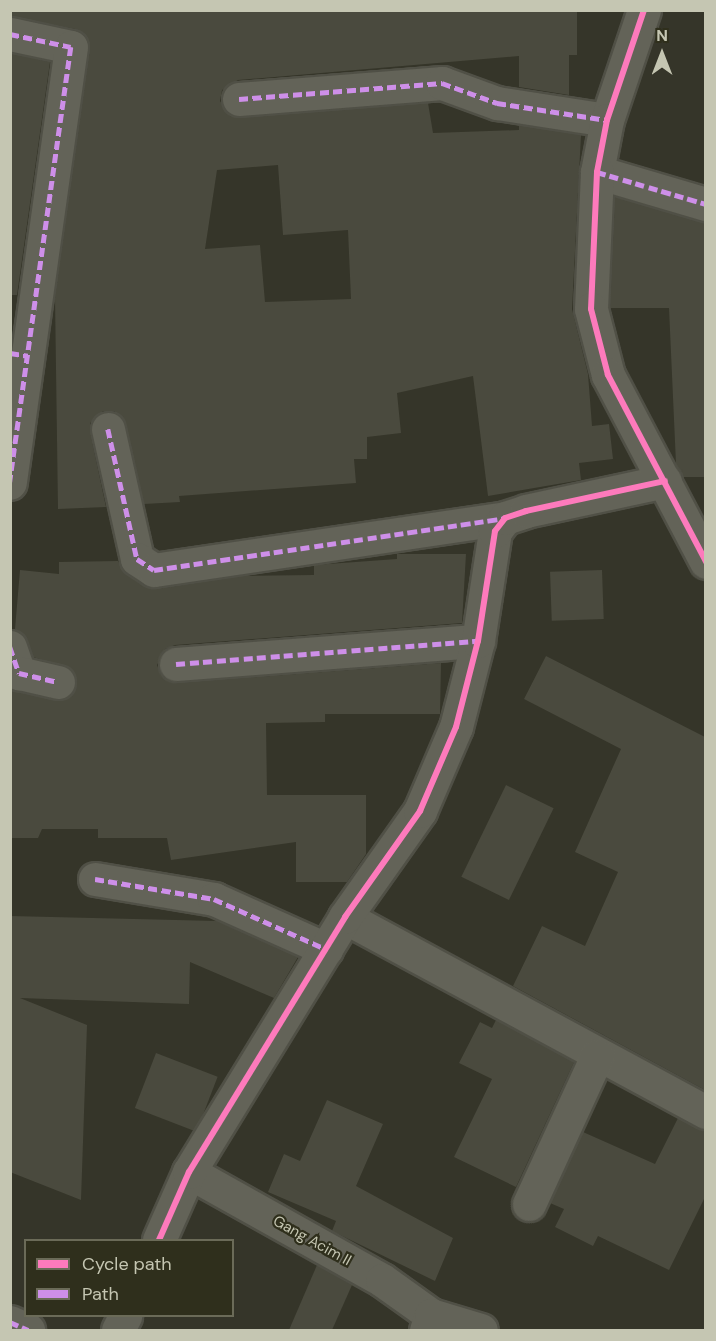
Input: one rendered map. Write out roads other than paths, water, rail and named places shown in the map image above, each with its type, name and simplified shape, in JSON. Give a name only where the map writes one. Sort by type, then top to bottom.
[{"type":"street","points":[[644,10],[607,120],[597,172],[589,284],[596,336],[608,375],[705,562]]},
{"type":"street","points":[[10,34],[72,47],[19,355],[10,483]]},
{"type":"street","points":[[239,99],[442,83],[497,103],[607,120]]},
{"type":"street","points":[[597,172],[705,204]]},
{"type":"street","points":[[108,429],[137,559],[154,570],[505,518],[665,481]]},
{"type":"street","points":[[159,1239],[189,1172],[345,917],[420,811],[456,727],[478,641],[491,549],[505,518]]},
{"type":"street","points":[[176,664],[478,641]]},
{"type":"street","points":[[10,647],[19,673],[58,682]]},
{"type":"street","points":[[95,879],[214,899],[326,949]]},
{"type":"street","points":[[345,917],[597,1056],[705,1112]]},
{"type":"street","points":[[529,1204],[597,1056]]},
{"type":"street","name":"Gang Acim II","points":[[189,1172],[382,1280],[429,1323],[481,1330]]},
{"type":"street","points":[[10,1322],[28,1330]]}]
